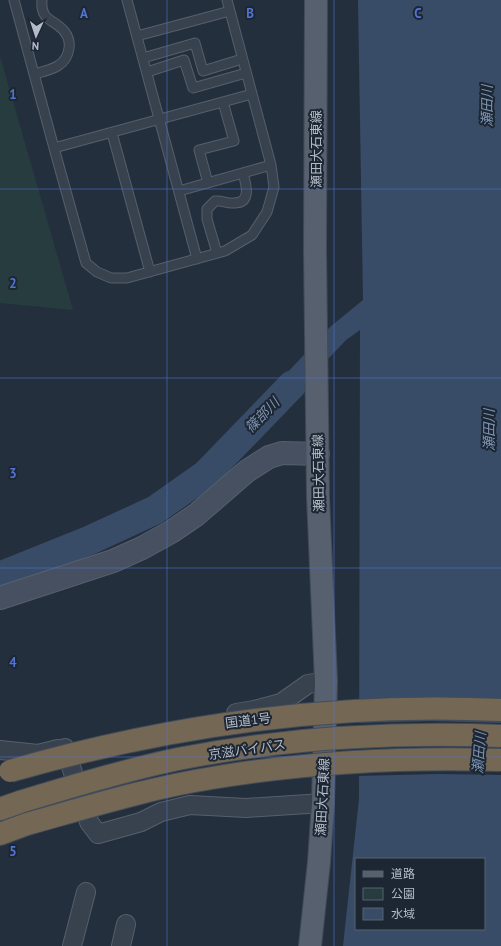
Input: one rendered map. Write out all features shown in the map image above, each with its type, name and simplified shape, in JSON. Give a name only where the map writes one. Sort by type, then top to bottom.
[{"type":"highway","name":"国道1号","points":[[5,773],[65,755],[160,734],[272,717],[396,708],[501,710]]},
{"type":"highway","name":"京滋バイパス","points":[[10,805],[85,782],[138,768],[179,759],[254,748],[366,736],[501,736]]},
{"type":"highway","name":"京滋バイパス","points":[[0,834],[27,824],[93,805],[154,790],[211,778],[276,768],[389,760],[501,760]]},
{"type":"main road","name":"瀬田大石東線","points":[[310,946],[319,862],[323,803],[326,681],[320,563],[316,332],[316,0]]},
{"type":"street","points":[[0,598],[113,561],[142,548],[171,532],[196,515],[247,472],[269,457],[282,453],[318,454]]},
{"type":"street","points":[[0,750],[38,754],[162,724],[254,710],[281,703],[308,684],[326,681]]},
{"type":"street","points":[[65,748],[89,822],[98,834],[141,822],[161,812],[190,805],[246,808],[323,803]]},
{"type":"street","points":[[72,946],[86,892]]},
{"type":"street","points":[[121,946],[126,924]]},
{"type":"lane","points":[[14,0],[86,263],[97,272],[111,278],[127,278],[225,251],[252,235],[267,212],[274,188],[271,164],[226,0]]},
{"type":"lane","points":[[34,74],[58,66],[65,61],[69,53],[68,38],[59,26],[47,19],[43,13],[42,0]]},
{"type":"lane","points":[[127,0],[197,259]]},
{"type":"lane","points":[[137,36],[230,11]]},
{"type":"lane","points":[[143,58],[195,43],[203,71],[242,59]]},
{"type":"lane","points":[[147,72],[184,60],[193,88],[246,73]]},
{"type":"lane","points":[[54,148],[252,94]]},
{"type":"lane","points":[[208,183],[199,150],[234,141],[223,102]]},
{"type":"lane","points":[[112,133],[150,272]]},
{"type":"lane","points":[[178,191],[271,164]]},
{"type":"lane","points":[[217,253],[207,219],[207,209],[215,201],[221,200],[233,204],[244,198],[247,193],[247,187],[243,173]]},
{"type":"green space","points":[[0,56],[73,310],[0,303]]},
{"type":"water","name":"瀬田川","points":[[358,0],[501,0],[501,946],[343,946],[359,799],[360,330],[346,340],[270,420],[257,405],[330,327],[363,300]]},
{"type":"pier","points":[[432,721],[501,723],[501,775],[438,774],[357,776],[357,723]]},
{"type":"waterway","name":"篠部川","points":[[0,576],[90,540],[155,510],[206,474],[292,385]]}]
